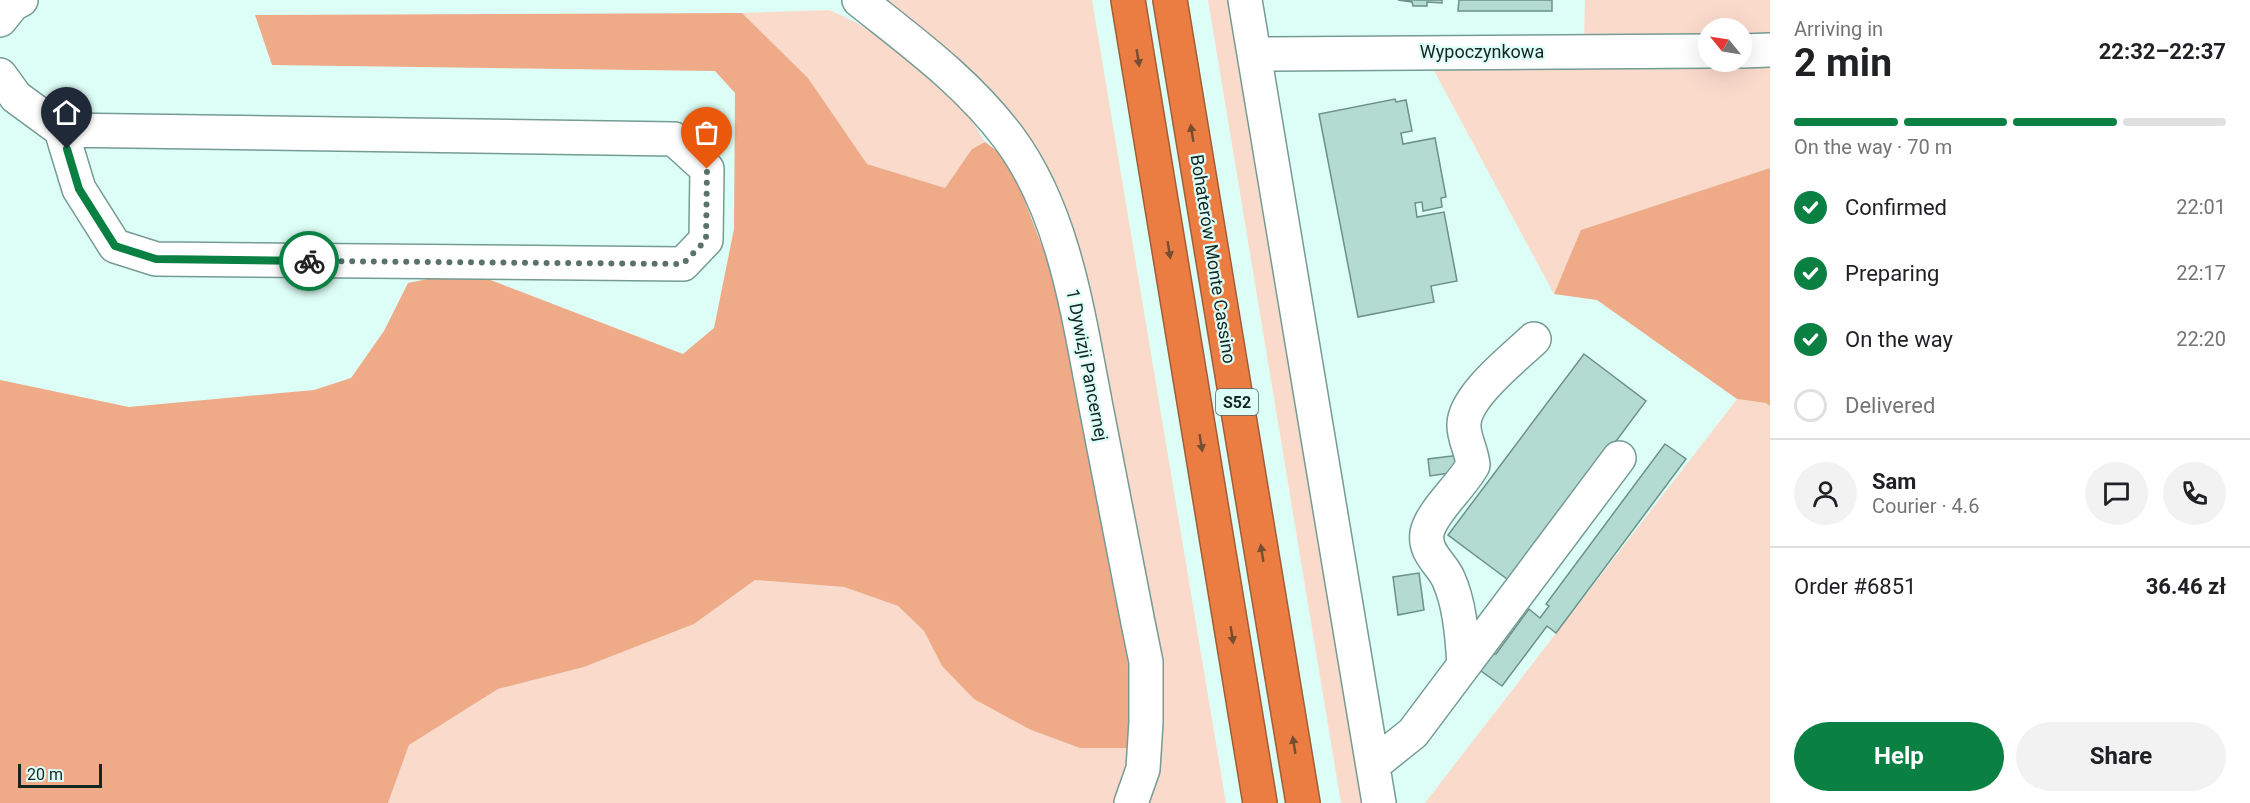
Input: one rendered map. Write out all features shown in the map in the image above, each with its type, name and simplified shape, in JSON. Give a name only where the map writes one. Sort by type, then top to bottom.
[{"type":"highway","name":"S52","points":[[1128,0],[1260,803]]},
{"type":"highway","name":"Bohaterów Monte Cassino","points":[[1170,0],[1304,803]]},
{"type":"street","points":[[0,20],[13,4],[21,0]]},
{"type":"street","name":"1 Dywizji Pancernej","points":[[859,0],[952,74],[981,103],[1003,131],[1032,177],[1067,262],[1146,662],[1143,769],[1131,803]]},
{"type":"street","points":[[1245,0],[1379,803]]},
{"type":"street","points":[[1752,51],[1770,50]]},
{"type":"street","name":"Wypoczynkowa","points":[[1255,54],[1698,51]]},
{"type":"street","points":[[0,75],[16,97],[61,130],[674,139],[707,169],[706,240],[683,264],[156,259],[115,246],[79,189],[61,130]]},
{"type":"street","points":[[1464,664],[1461,625],[1448,578],[1433,559],[1427,544],[1427,532],[1473,465],[1472,450],[1464,426],[1470,402],[1534,339]]},
{"type":"street","points":[[1372,765],[1413,733],[1619,458]]},
{"type":"shaded area","points":[[885,0],[1092,0],[1226,803],[1146,803],[1157,768],[1071,233]]},
{"type":"shaded area","points":[[1208,0],[1236,0],[1370,803],[1341,803]]},
{"type":"shaded area","points":[[1585,0],[1770,0],[1770,38],[1752,39],[1752,18],[1698,18],[1698,40],[1584,43]]},
{"type":"shaded area","points":[[829,10],[876,33],[898,47],[937,80],[971,120],[985,142],[972,149],[945,188],[867,164],[808,78],[742,13]]},
{"type":"shaded area","points":[[742,13],[808,78],[867,164],[945,188],[972,149],[985,142],[997,151],[1014,173],[1055,280],[1125,637],[1132,703],[1130,748],[1080,748],[1031,730],[974,699],[942,666],[924,631],[898,606],[844,587],[755,580],[694,624],[584,667],[498,689],[409,745],[388,803],[0,803],[0,380],[129,407],[314,390],[351,378],[384,331],[408,283],[467,271],[683,354],[714,328],[734,229],[735,93],[715,71],[272,65],[255,15]]},
{"type":"shaded area","points":[[1698,63],[1698,72],[1752,72],[1752,63],[1770,63],[1770,168],[1582,230],[1554,294],[1432,67]]},
{"type":"shaded area","points":[[1770,168],[1770,406],[1766,403],[1737,399],[1597,300],[1554,294],[1581,230]]},
{"type":"shaded area","points":[[1737,399],[1766,403],[1770,406],[1770,803],[1425,803]]},
{"type":"shaded area","points":[[755,580],[844,587],[898,606],[924,631],[942,666],[1031,730],[1080,748],[1130,748],[1128,770],[1116,803],[388,803],[409,745],[498,689],[584,667],[694,624]]},
{"type":"building","points":[[1398,0],[1442,0],[1442,3],[1427,2],[1427,6],[1413,6],[1412,2]]},
{"type":"building","points":[[1459,0],[1552,0],[1552,11],[1458,11]]},
{"type":"building","points":[[1395,99],[1396,102],[1406,100],[1412,131],[1401,133],[1403,144],[1435,138],[1446,197],[1441,198],[1442,207],[1423,211],[1422,202],[1415,203],[1417,217],[1444,212],[1457,281],[1431,286],[1434,302],[1358,317],[1319,114]]},
{"type":"building","points":[[1584,354],[1646,401],[1511,582],[1448,535]]},
{"type":"building","points":[[1665,444],[1686,459],[1556,633],[1547,626],[1502,686],[1481,671],[1478,662],[1483,655],[1496,654],[1529,609],[1540,618],[1549,606],[1546,604]]},
{"type":"building","points":[[1460,455],[1462,471],[1430,476],[1428,459]]},
{"type":"building","points":[[1419,573],[1424,610],[1398,615],[1393,577]]},
{"type":"way so far","points":[[309,261],[683,264],[706,240],[707,169]]},
{"type":"route","points":[[67,149],[79,189],[115,246],[156,259],[309,261]]}]
